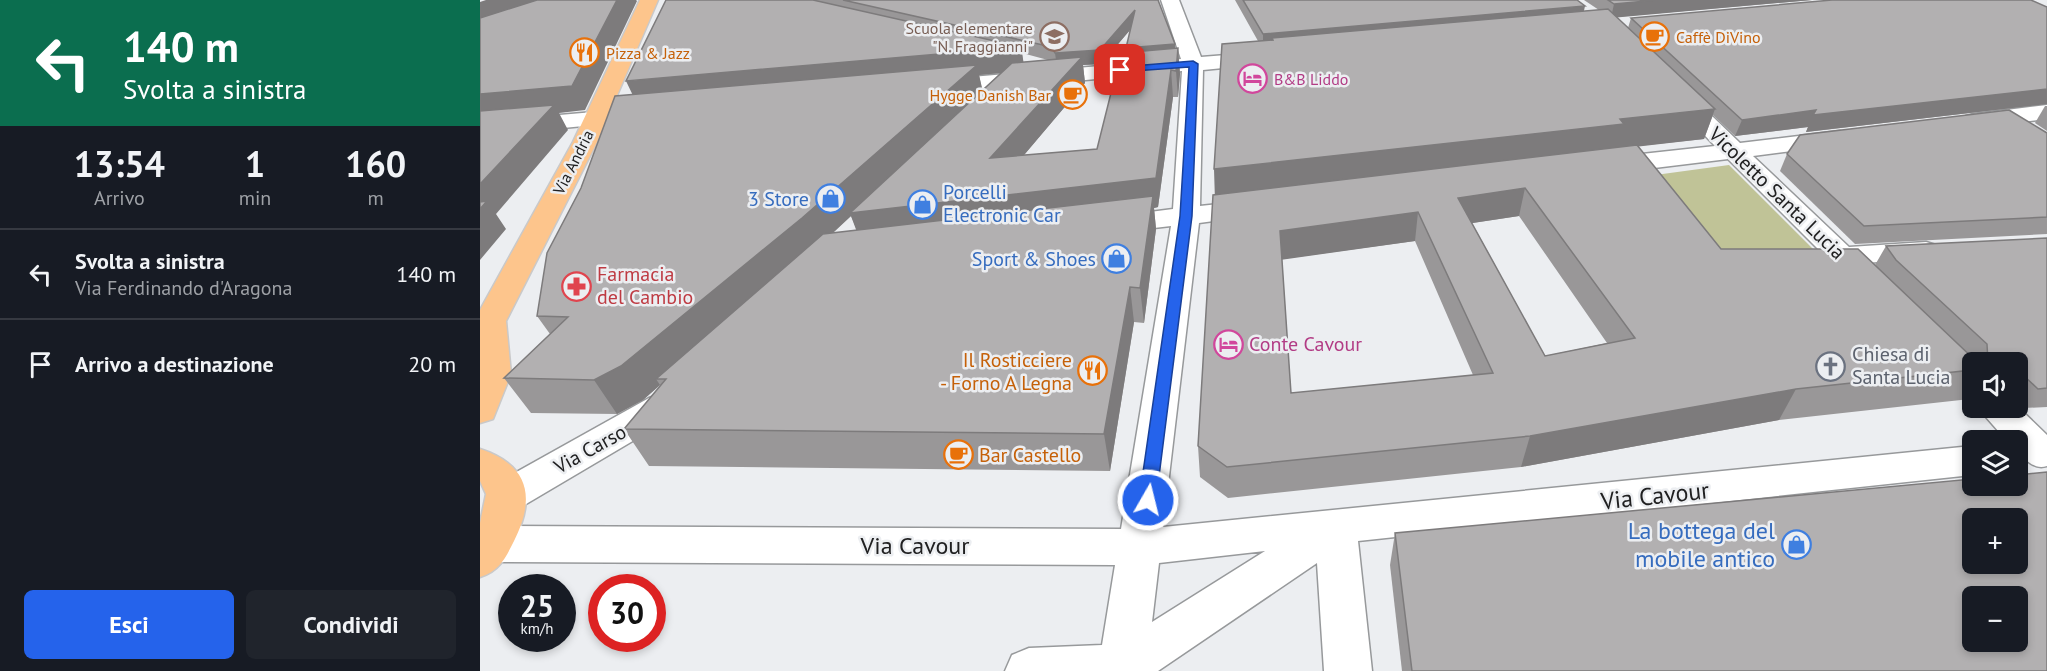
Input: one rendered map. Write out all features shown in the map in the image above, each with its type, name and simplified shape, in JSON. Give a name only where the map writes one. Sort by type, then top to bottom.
[{"type":"main road","name":"Via Andria","points":[[480,410],[494,374],[485,326],[595,118],[649,0]]},
{"type":"main road","points":[[480,464],[501,478],[507,496],[505,519],[486,552]]},
{"type":"street","points":[[1029,671],[1123,669],[1186,216],[1193,64],[1170,0]]},
{"type":"street","points":[[919,88],[1014,70],[1073,74],[1284,56]]},
{"type":"street","points":[[987,104],[1014,70]]},
{"type":"street","name":"Vicoletto Santa Lucia","points":[[1659,78],[1882,296]]},
{"type":"street","points":[[1947,125],[2047,112]]},
{"type":"street","points":[[480,129],[651,114]]},
{"type":"street","points":[[2006,118],[2032,134]]},
{"type":"street","points":[[1581,169],[1864,135]]},
{"type":"street","points":[[1086,228],[1274,206]]},
{"type":"street","points":[[1841,256],[1955,250]]},
{"type":"street","name":"Via Carso","points":[[507,496],[657,411],[684,387]]},
{"type":"street","points":[[2005,418],[2036,454]]},
{"type":"street","name":"Via Cavour","points":[[486,552],[1141,548],[1962,462]]},
{"type":"street","points":[[1336,528],[1348,671]]},
{"type":"street","name":"Via Cavour","points":[[1123,669],[1336,528]]},
{"type":"green space","points":[[1729,165],[1832,268],[1704,271],[1633,178]]},
{"type":"building","points":[[537,0],[617,0],[572,86],[480,94],[480,18]]},
{"type":"building","points":[[666,0],[813,0],[1021,47],[626,81]]},
{"type":"building","name":"Scuola elementare \"N. Fraggianni\"","points":[[843,0],[1158,0],[1175,44],[1126,48],[1135,10],[1100,50],[1055,53],[1052,48],[1043,45]]},
{"type":"building","points":[[1243,0],[1577,0],[1585,6],[1263,34]]},
{"type":"building","points":[[1608,0],[1657,0],[1614,4]]},
{"type":"building","points":[[1832,0],[2031,0],[2047,7],[2047,89],[1813,115],[1816,110],[1742,120],[1631,18]]},
{"type":"building","points":[[1608,9],[1715,109],[1620,119],[1624,124],[1214,169],[1222,44]]},
{"type":"building","points":[[1178,48],[1176,71],[1171,70],[1156,178],[850,213],[1012,63],[1082,57],[990,158],[1097,149],[1121,53]]},
{"type":"building","points":[[977,65],[802,218],[621,366],[594,380],[504,378],[568,317],[537,316],[547,253],[581,188],[615,96]]},
{"type":"building","points":[[554,105],[480,184],[480,111]]},
{"type":"building","points":[[2009,110],[2047,133],[2047,217],[1864,226],[1787,154],[1800,135]]},
{"type":"building","points":[[1637,145],[1721,249],[1858,249],[1966,352],[1962,352],[1962,371],[1796,389],[1530,436],[1227,467],[1198,446],[1213,195]],"holes":[[[1525,188],[1635,338],[1545,356],[1458,198]],[[1418,212],[1493,373],[1291,393],[1280,231]]]},
{"type":"building","points":[[1153,196],[1140,288],[1130,287],[1104,434],[624,429],[666,379],[656,379],[823,234]]},
{"type":"building","points":[[487,201],[480,209],[480,202]]},
{"type":"building","points":[[2047,238],[2047,388],[2038,389],[2028,380],[2028,352],[1987,352],[1987,344],[1896,260],[1886,246]]},
{"type":"building","points":[[2047,472],[2047,671],[1412,671],[1395,533],[1962,480],[1962,496],[2028,496],[2028,474]]},
{"type":"place","name":"Scuola elementare \"N. Fraggianni\"","points":[[1054,37]]},
{"type":"place","name":"Caffè DiVino","points":[[1655,37]]},
{"type":"place","name":"Pizza & Jazz","points":[[585,53]]},
{"type":"place","name":"B&B Liddo","points":[[1253,79]]},
{"type":"place","name":"Hygge Danish Bar","points":[[1072,95]]},
{"type":"place","name":"3 Store","points":[[830,199]]},
{"type":"place","name":"Porcelli Electronic Car","points":[[922,204]]},
{"type":"place","name":"Sport & Shoes","points":[[1117,259]]},
{"type":"place","name":"Farmacia del Cambio","points":[[576,286]]},
{"type":"place","name":"Conte Cavour","points":[[1228,344]]},
{"type":"place","name":"Chiesa di Santa Lucia","points":[[1831,366]]},
{"type":"place","name":"Il Rosticciere - Forno A Legna","points":[[1093,371]]},
{"type":"place","name":"Bar Castello","points":[[958,455]]},
{"type":"place","name":"La bottega del mobile antico","points":[[1796,545]]},
{"type":"route","points":[[1120,70],[1193,64],[1186,216],[1148,500]]}]
